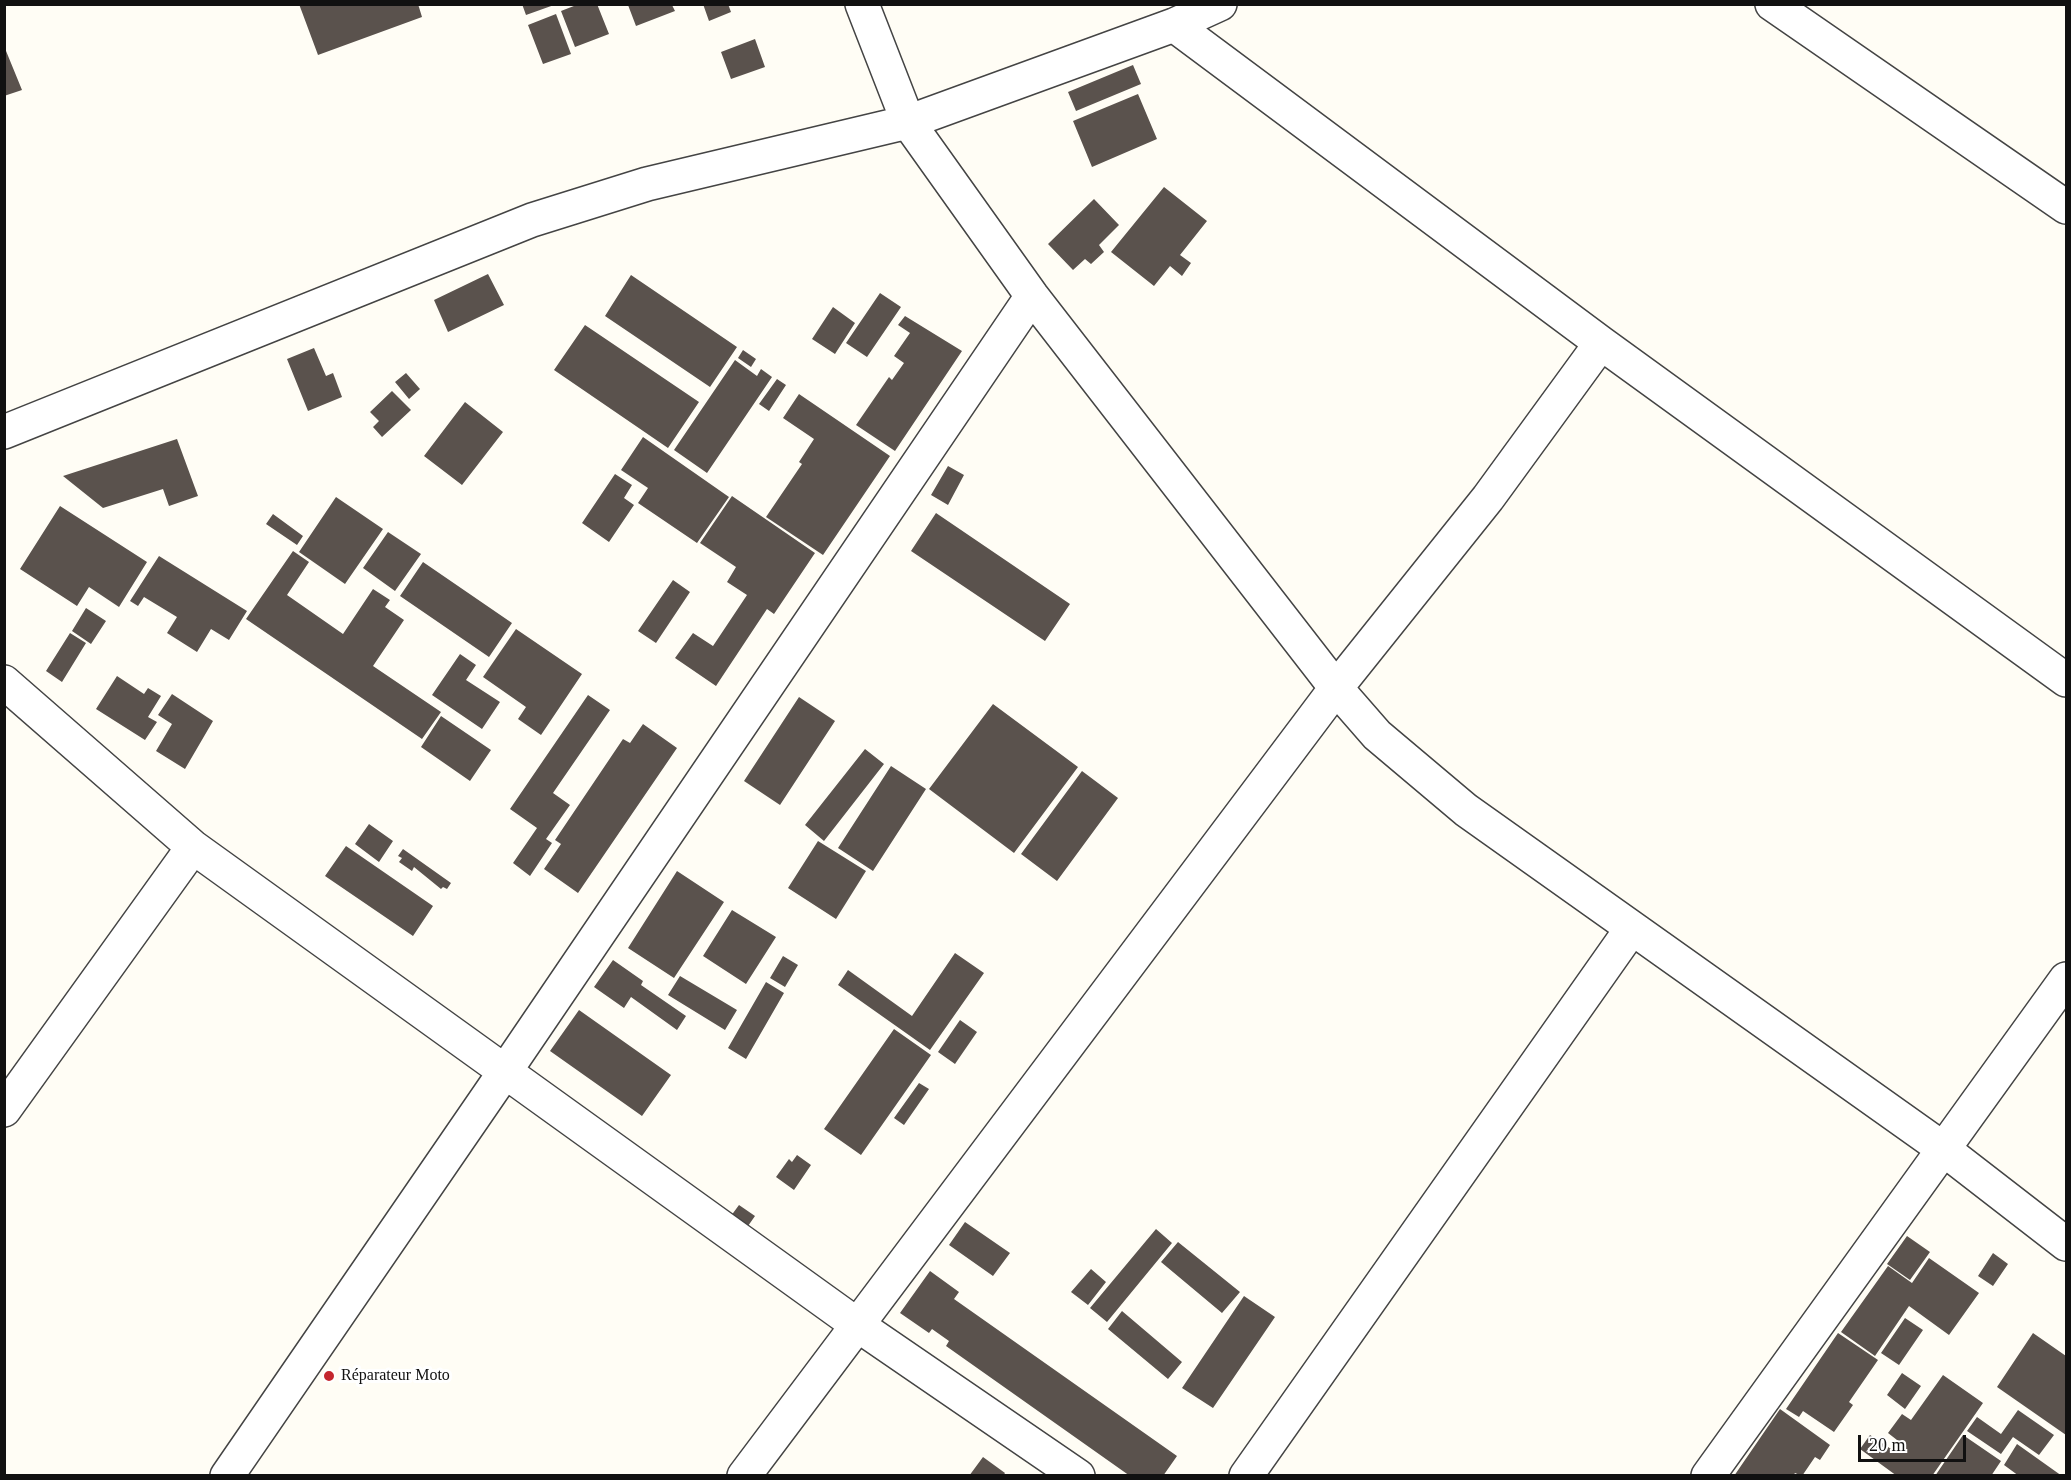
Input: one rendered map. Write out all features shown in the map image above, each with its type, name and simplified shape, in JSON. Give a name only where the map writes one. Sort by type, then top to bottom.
[{"type":"street","points":[[862,4],[908,122],[1032,296],[1336,688],[1377,735],[1466,810],[1942,1148],[2067,1244]]},
{"type":"street","points":[[4,432],[532,220],[647,184],[908,122],[1174,25],[1220,4]]},
{"type":"street","points":[[1772,4],[2067,207]]},
{"type":"street","points":[[1174,25],[1601,343],[2067,680]]},
{"type":"street","points":[[227,1476],[1032,296]]},
{"type":"street","points":[[744,1476],[1336,688],[1488,498],[1601,343]]},
{"type":"street","points":[[4,682],[193,847],[856,1324],[1078,1476]]},
{"type":"street","points":[[4,1110],[193,847]]},
{"type":"street","points":[[1246,1476],[1632,928]]},
{"type":"street","points":[[1708,1476],[1942,1148],[2067,979]]},
{"type":"building","points":[[299,4],[418,4],[422,17],[318,55]]},
{"type":"building","points":[[522,4],[554,4],[554,5],[526,15]]},
{"type":"building","points":[[579,4],[597,4],[609,34],[575,47],[561,11]]},
{"type":"building","points":[[703,4],[728,4],[731,12],[709,21]]},
{"type":"building","points":[[628,5],[672,5],[675,11],[636,26]]},
{"type":"building","points":[[556,14],[571,54],[543,64],[528,25]]},
{"type":"building","points":[[755,39],[765,67],[731,79],[721,52]]},
{"type":"building","points":[[4,46],[22,90],[4,96]]},
{"type":"building","points":[[1133,65],[1141,84],[1076,111],[1068,92]]},
{"type":"building","points":[[1138,94],[1157,139],[1092,167],[1073,121]]},
{"type":"building","points":[[1164,187],[1207,221],[1180,255],[1191,263],[1182,276],[1170,266],[1154,286],[1111,252]]},
{"type":"building","points":[[1094,199],[1119,225],[1099,245],[1104,252],[1091,264],[1085,259],[1073,270],[1048,244]]},
{"type":"building","points":[[488,274],[504,305],[448,332],[434,300]]},
{"type":"building","points":[[631,275],[737,347],[710,387],[605,316]]},
{"type":"building","points":[[880,293],[901,307],[867,357],[846,343]]},
{"type":"building","points":[[833,307],[855,323],[835,354],[812,339]]},
{"type":"building","points":[[905,316],[962,351],[895,451],[856,425],[889,377],[892,380],[904,363],[894,356],[910,333],[898,325]]},
{"type":"building","points":[[585,325],[699,402],[668,448],[554,370]]},
{"type":"building","points":[[314,348],[326,376],[333,373],[342,397],[308,411],[287,359]]},
{"type":"building","points":[[743,350],[756,359],[751,367],[738,358]]},
{"type":"building","points":[[735,360],[757,376],[761,369],[772,377],[707,473],[674,450]]},
{"type":"building","points":[[406,373],[420,389],[409,399],[395,382]]},
{"type":"building","points":[[777,379],[786,385],[769,411],[759,404]]},
{"type":"building","points":[[392,391],[411,410],[382,437],[373,427],[379,421],[370,412]]},
{"type":"building","points":[[799,394],[890,456],[823,555],[766,517],[802,464],[799,462],[814,439],[783,418]]},
{"type":"building","points":[[465,402],[503,432],[462,485],[424,456]]},
{"type":"building","points":[[643,437],[729,497],[697,543],[638,503],[648,488],[621,470]]},
{"type":"building","points":[[177,439],[198,496],[169,506],[163,489],[103,508],[63,476]]},
{"type":"building","points":[[948,466],[964,475],[948,505],[931,495]]},
{"type":"building","points":[[615,474],[632,485],[624,498],[634,505],[609,542],[582,523]]},
{"type":"building","points":[[732,496],[815,553],[774,614],[767,609],[716,686],[675,658],[693,633],[713,646],[747,595],[727,582],[736,567],[700,543]]},
{"type":"building","points":[[336,497],[383,529],[345,584],[299,552]]},
{"type":"building","points":[[60,506],[147,562],[119,607],[89,587],[77,606],[20,569]]},
{"type":"building","points":[[936,513],[1070,604],[1045,641],[911,551]]},
{"type":"building","points":[[273,514],[303,536],[297,545],[266,524]]},
{"type":"building","points":[[388,532],[421,554],[395,591],[363,568]]},
{"type":"building","points":[[293,551],[309,562],[287,595],[343,634],[373,589],[390,600],[385,607],[404,620],[373,666],[441,712],[422,739],[246,619]]},
{"type":"building","points":[[159,556],[247,611],[229,640],[211,629],[197,652],[167,633],[177,617],[144,597],[138,606],[130,601]]},
{"type":"building","points":[[423,562],[512,623],[489,657],[400,596]]},
{"type":"building","points":[[673,580],[690,592],[656,643],[638,631]]},
{"type":"building","points":[[86,608],[106,621],[91,644],[72,631]]},
{"type":"building","points":[[516,629],[582,674],[541,735],[518,719],[526,707],[483,677]]},
{"type":"building","points":[[70,633],[86,643],[62,682],[46,671]]},
{"type":"building","points":[[460,654],[476,665],[466,680],[500,702],[482,729],[432,695]]},
{"type":"building","points":[[117,676],[144,694],[148,688],[161,696],[148,717],[157,722],[145,740],[96,709]]},
{"type":"building","points":[[172,694],[213,721],[185,769],[156,751],[172,724],[158,715]]},
{"type":"building","points":[[588,695],[610,710],[553,793],[570,805],[546,839],[552,843],[530,876],[513,863],[537,828],[510,809]]},
{"type":"building","points":[[799,697],[835,721],[780,805],[744,781]]},
{"type":"building","points":[[993,704],[1078,767],[1014,853],[929,789]]},
{"type":"building","points":[[441,716],[491,750],[470,781],[421,747]]},
{"type":"building","points":[[643,724],[677,748],[578,893],[544,869],[561,844],[555,840],[623,739],[630,743]]},
{"type":"building","points":[[865,749],[884,764],[824,841],[805,825]]},
{"type":"building","points":[[891,766],[926,789],[873,871],[838,848]]},
{"type":"building","points":[[1082,771],[1118,798],[1057,881],[1021,854]]},
{"type":"building","points":[[369,824],[393,841],[379,862],[355,844]]},
{"type":"building","points":[[818,841],[866,871],[836,919],[788,888]]},
{"type":"building","points":[[346,846],[433,906],[413,936],[325,876]]},
{"type":"building","points":[[403,849],[451,883],[447,889],[443,887],[441,889],[414,867],[412,871],[399,862],[402,858],[398,856]]},
{"type":"building","points":[[677,871],[724,902],[674,978],[628,948]]},
{"type":"building","points":[[732,910],[776,937],[746,984],[703,956]]},
{"type":"building","points":[[955,953],[984,973],[930,1050],[838,985],[848,970],[912,1016]]},
{"type":"building","points":[[783,956],[798,965],[785,987],[770,978]]},
{"type":"building","points":[[613,960],[643,981],[641,985],[686,1016],[677,1030],[631,997],[624,1008],[594,987]]},
{"type":"building","points":[[680,976],[737,1010],[725,1030],[668,995]]},
{"type":"building","points":[[766,982],[784,993],[746,1059],[728,1048]]},
{"type":"building","points":[[579,1010],[671,1075],[642,1116],[550,1051]]},
{"type":"building","points":[[960,1020],[977,1032],[955,1064],[938,1052]]},
{"type":"building","points":[[894,1029],[931,1055],[861,1155],[824,1129]]},
{"type":"building","points":[[919,1083],[929,1089],[904,1125],[894,1118]]},
{"type":"building","points":[[797,1155],[811,1165],[794,1190],[776,1177],[789,1159],[792,1162]]},
{"type":"building","points":[[739,1205],[755,1216],[741,1236],[725,1224]]},
{"type":"building","points":[[965,1222],[1010,1253],[993,1276],[949,1245]]},
{"type":"building","points":[[1156,1229],[1172,1243],[1107,1322],[1090,1308]]},
{"type":"building","points":[[1907,1236],[1930,1252],[1910,1280],[1887,1264]]},
{"type":"building","points":[[1178,1242],[1240,1292],[1222,1313],[1161,1262]]},
{"type":"building","points":[[1993,1253],[2008,1264],[1993,1286],[1978,1276]]},
{"type":"building","points":[[1929,1258],[1979,1293],[1949,1335],[1909,1306],[1875,1356],[1841,1332],[1888,1266],[1912,1283]]},
{"type":"building","points":[[1091,1269],[1106,1282],[1088,1305],[1071,1292]]},
{"type":"building","points":[[930,1271],[959,1292],[954,1299],[1177,1456],[1163,1476],[1130,1476],[946,1346],[949,1341],[932,1329],[929,1333],[900,1313]]},
{"type":"building","points":[[1244,1296],[1275,1317],[1213,1408],[1182,1388]]},
{"type":"building","points":[[1122,1311],[1182,1362],[1168,1379],[1108,1329]]},
{"type":"building","points":[[1905,1318],[1923,1330],[1899,1365],[1881,1353]]},
{"type":"building","points":[[1838,1333],[1878,1360],[1849,1402],[1853,1405],[1834,1432],[1803,1411],[1799,1417],[1786,1409]]},
{"type":"building","points":[[2033,1333],[2066,1356],[2066,1435],[1997,1387]]},
{"type":"building","points":[[1902,1373],[1921,1386],[1905,1409],[1887,1395]]},
{"type":"building","points":[[1943,1375],[1983,1403],[1932,1476],[1897,1476],[1860,1449],[1870,1435],[1891,1449],[1897,1440],[1888,1433],[1902,1414],[1911,1420]]},
{"type":"building","points":[[1780,1409],[1830,1445],[1820,1460],[1815,1457],[1802,1476],[1795,1473],[1793,1476],[1734,1476]]},
{"type":"building","points":[[2018,1410],[2054,1435],[2039,1455],[2013,1437],[2001,1454],[1967,1431],[1977,1417],[2001,1434]]},
{"type":"building","points":[[1963,1435],[2001,1461],[1991,1476],[1935,1476]]},
{"type":"building","points":[[2017,1444],[2062,1476],[2019,1476],[2004,1465]]},
{"type":"building","points":[[983,1457],[1005,1473],[1003,1476],[969,1476]]},
{"type":"place","name":"Réparateur Moto","points":[[329,1376]]}]
